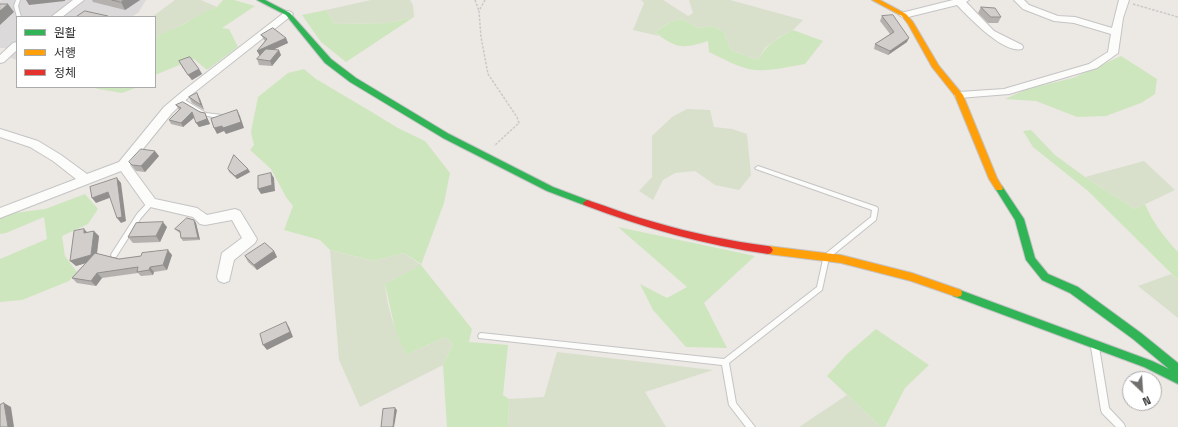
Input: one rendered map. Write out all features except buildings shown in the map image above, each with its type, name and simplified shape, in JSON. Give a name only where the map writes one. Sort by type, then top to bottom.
[{"type":"street","points":[[57,16],[79,0]]},
{"type":"street","points":[[260,0],[288,14],[328,61],[352,80],[446,136],[550,189],[610,212],[670,232],[727,245],[841,259],[912,277],[1011,312],[1148,364],[1178,379]]},
{"type":"street","points":[[875,0],[904,15],[911,23],[936,67],[959,95],[993,179],[1018,219],[1031,260],[1045,277],[1074,290],[1137,336],[1178,370]]},
{"type":"street","points":[[904,15],[961,0],[991,33],[1018,47]]},
{"type":"street","points":[[1019,0],[1026,7],[1057,19],[1075,20],[1116,32]]},
{"type":"street","points":[[959,95],[1005,92],[1093,66],[1114,53],[1116,32],[1124,0]]},
{"type":"street","points":[[0,213],[122,165],[168,110],[180,99],[288,14]]},
{"type":"street","points":[[0,60],[16,46]]},
{"type":"street","points":[[0,133],[34,144],[57,158],[85,179]]},
{"type":"street","points":[[122,165],[151,203],[197,213],[205,220],[235,214],[250,239],[227,257],[224,277]]},
{"type":"lane","points":[[18,0],[16,6],[19,16]]},
{"type":"lane","points":[[180,99],[205,114],[222,117]]},
{"type":"lane","points":[[481,336],[725,362],[820,288],[826,257],[874,218],[875,209],[758,168]]},
{"type":"lane","points":[[114,255],[139,216],[151,203]]},
{"type":"lane","points":[[1094,344],[1105,410],[1121,427]]},
{"type":"lane","points":[[725,362],[733,405],[751,427]]},
{"type":"path","points":[[475,0],[479,11],[481,37],[488,74],[517,117],[519,123],[485,156]]},
{"type":"path","points":[[479,11],[485,0]]},
{"type":"path","points":[[1124,0],[1178,17]]},
{"type":"shaded area","points":[[146,0],[138,13],[133,16],[16,16],[16,60],[8,57],[5,48],[0,48],[0,1]]},
{"type":"green space","points":[[175,0],[201,0],[217,7],[208,10],[156,38],[156,16],[153,16]]},
{"type":"green space","points":[[223,0],[234,0],[255,6],[222,28],[229,29],[238,47],[207,70],[194,59],[156,75],[156,38],[162,33],[182,25],[205,11],[217,7]]},
{"type":"green space","points":[[371,0],[410,0],[413,5],[414,17],[389,23],[335,24],[326,10]]},
{"type":"green space","points":[[641,0],[663,0],[688,16],[693,13],[689,0],[730,0],[803,20],[793,30],[779,37],[765,48],[758,60],[731,50],[724,32],[713,26],[698,28],[682,19],[670,22],[655,32],[659,36],[633,30],[644,3]]},
{"type":"green space","points":[[326,10],[335,24],[389,23],[414,17],[346,62],[321,42],[302,15]]},
{"type":"green space","points":[[682,19],[698,28],[713,26],[724,32],[731,50],[758,60],[773,42],[793,30],[823,41],[805,64],[774,69],[755,70],[744,68],[709,52],[708,41],[680,46],[669,42],[655,32],[670,22]]},
{"type":"green space","points":[[1121,56],[1157,79],[1155,94],[1141,103],[1106,116],[1077,117],[1036,101],[1005,99],[1027,89],[1073,78]]},
{"type":"green space","points":[[304,69],[316,79],[398,128],[425,141],[450,173],[444,203],[421,265],[472,329],[469,342],[508,345],[503,395],[509,399],[508,427],[447,427],[443,365],[453,344],[445,337],[406,355],[396,334],[385,284],[421,264],[404,253],[374,261],[330,250],[320,240],[284,230],[293,206],[286,197],[271,169],[250,150],[254,145],[251,132],[258,97],[288,73]]},
{"type":"green space","points":[[96,88],[135,88],[122,93]]},
{"type":"green space","points":[[687,109],[710,110],[714,127],[732,129],[747,134],[751,175],[739,190],[715,185],[695,171],[675,173],[663,180],[653,200],[639,191],[652,177],[652,136],[672,117]]},
{"type":"green space","points":[[1031,130],[1055,155],[1085,177],[1135,209],[1145,204],[1159,230],[1178,252],[1178,280],[1088,191],[1033,147],[1023,131]]},
{"type":"green space","points":[[1144,161],[1175,190],[1135,209],[1085,177]]},
{"type":"green space","points":[[85,194],[98,209],[88,224],[62,236],[65,256],[77,272],[69,281],[22,300],[0,302],[0,259],[47,239],[44,217],[6,233],[0,234],[0,218],[14,213],[45,209]]},
{"type":"green space","points":[[618,227],[755,256],[704,303],[727,348],[686,347],[653,310],[640,284],[667,298],[687,287]]},
{"type":"green space","points":[[330,250],[374,261],[404,253],[421,265],[385,284],[388,303],[395,329],[406,355],[445,337],[453,344],[443,365],[360,407],[339,360]]},
{"type":"green space","points":[[1171,274],[1178,280],[1178,318],[1138,286]]},
{"type":"green space","points":[[876,329],[929,365],[905,388],[885,427],[881,427],[827,376],[846,355]]},
{"type":"green space","points":[[557,352],[713,370],[645,392],[666,427],[508,427],[509,399],[544,397]]},
{"type":"green space","points":[[847,395],[881,427],[799,427]]},
{"type":"traffic: fast","points":[[260,0],[288,14],[328,61],[353,80],[446,136],[550,189],[587,203]]},
{"type":"traffic: fast","points":[[999,188],[1019,219],[1031,260],[1045,277],[1074,290],[1137,336],[1178,370]]},
{"type":"traffic: fast","points":[[957,293],[1148,364],[1178,379]]},
{"type":"traffic: slow","points":[[875,0],[904,15],[911,23],[936,67],[959,95],[993,179],[999,188]]},
{"type":"traffic: slow","points":[[768,250],[841,259],[912,277],[957,293]]},
{"type":"traffic: jam","points":[[587,203],[653,226],[698,238],[768,250]]}]
